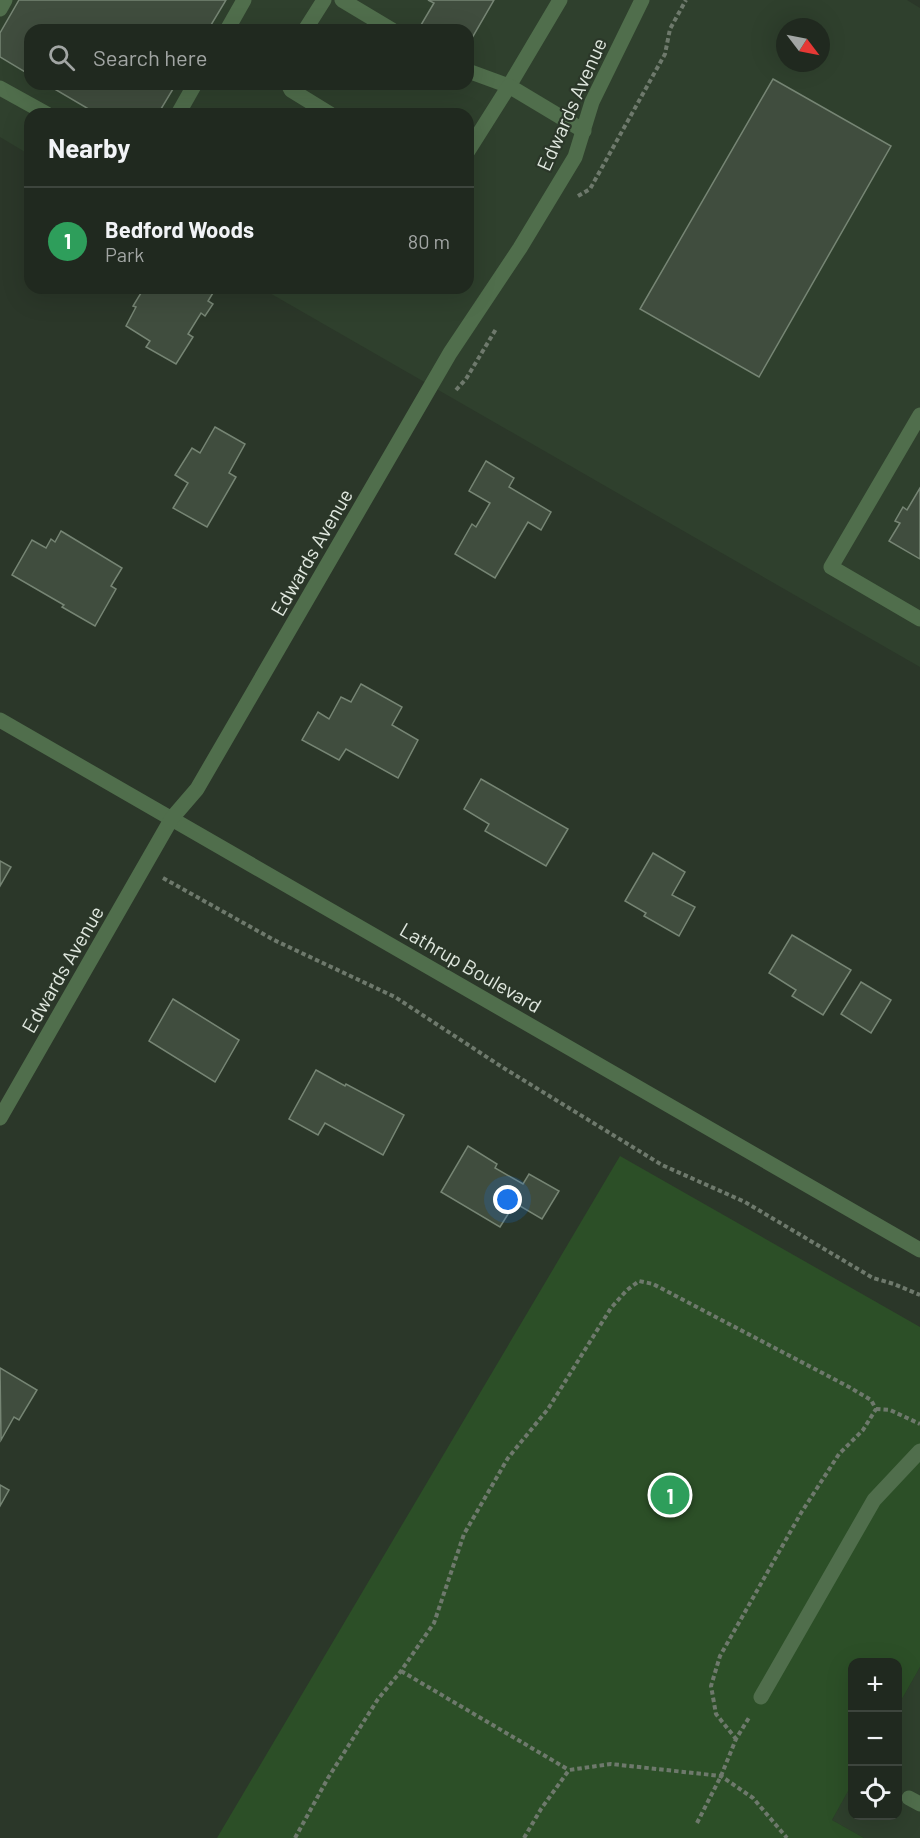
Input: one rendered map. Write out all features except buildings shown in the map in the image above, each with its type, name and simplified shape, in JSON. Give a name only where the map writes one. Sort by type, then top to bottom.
[{"type":"street","points":[[0,9],[5,0]]},
{"type":"street","points":[[230,24],[244,0]]},
{"type":"street","points":[[309,24],[324,0]]},
{"type":"street","points":[[342,0],[382,24]]},
{"type":"street","points":[[474,141],[560,0]]},
{"type":"street","name":"Edwards Avenue","points":[[0,1118],[172,819],[197,789],[450,353],[546,207],[575,157],[592,102],[642,0]]},
{"type":"street","points":[[474,73],[509,86],[584,130]]},
{"type":"street","points":[[0,88],[36,108]]},
{"type":"street","points":[[181,108],[192,90]]},
{"type":"street","points":[[291,90],[320,108]]},
{"type":"street","points":[[920,415],[831,567],[920,619]]},
{"type":"street","name":"Lathrup Boulevard","points":[[0,720],[920,1250]]},
{"type":"street","points":[[761,1697],[874,1500],[920,1451]]},
{"type":"path","points":[[160,876],[274,940],[395,997],[502,1067],[662,1165],[744,1202],[873,1278],[894,1284],[920,1296]]},
{"type":"path","points":[[295,1838],[328,1778],[378,1699],[401,1671],[434,1623],[464,1534],[508,1458],[548,1409],[611,1308],[627,1290],[639,1281],[653,1284],[849,1387],[871,1400],[876,1409]]},
{"type":"path","points":[[876,1409],[890,1410],[920,1424]]},
{"type":"path","points":[[735,1739],[716,1714],[711,1686],[720,1656],[801,1513],[839,1454],[863,1430],[876,1409]]},
{"type":"path","points":[[401,1671],[569,1770],[611,1764],[721,1776],[753,1798],[787,1838]]},
{"type":"path","points":[[697,1823],[721,1776],[735,1739],[761,1697]]},
{"type":"path","points":[[524,1838],[541,1809],[569,1770]]},
{"type":"shaded area","points":[[0,0],[907,0],[920,8],[920,667],[271,294],[474,294],[474,108],[24,108],[24,151],[0,137]]},
{"type":"shaded area","points":[[920,1667],[920,1838],[864,1838],[832,1820],[848,1791],[848,1820],[902,1820],[902,1699]]},
{"type":"green space","points":[[620,1156],[920,1327],[920,1667],[902,1699],[902,1658],[848,1658],[848,1791],[832,1820],[864,1838],[217,1838]]},
{"type":"place","name":"Bedford Woods","points":[[670,1495]]}]
